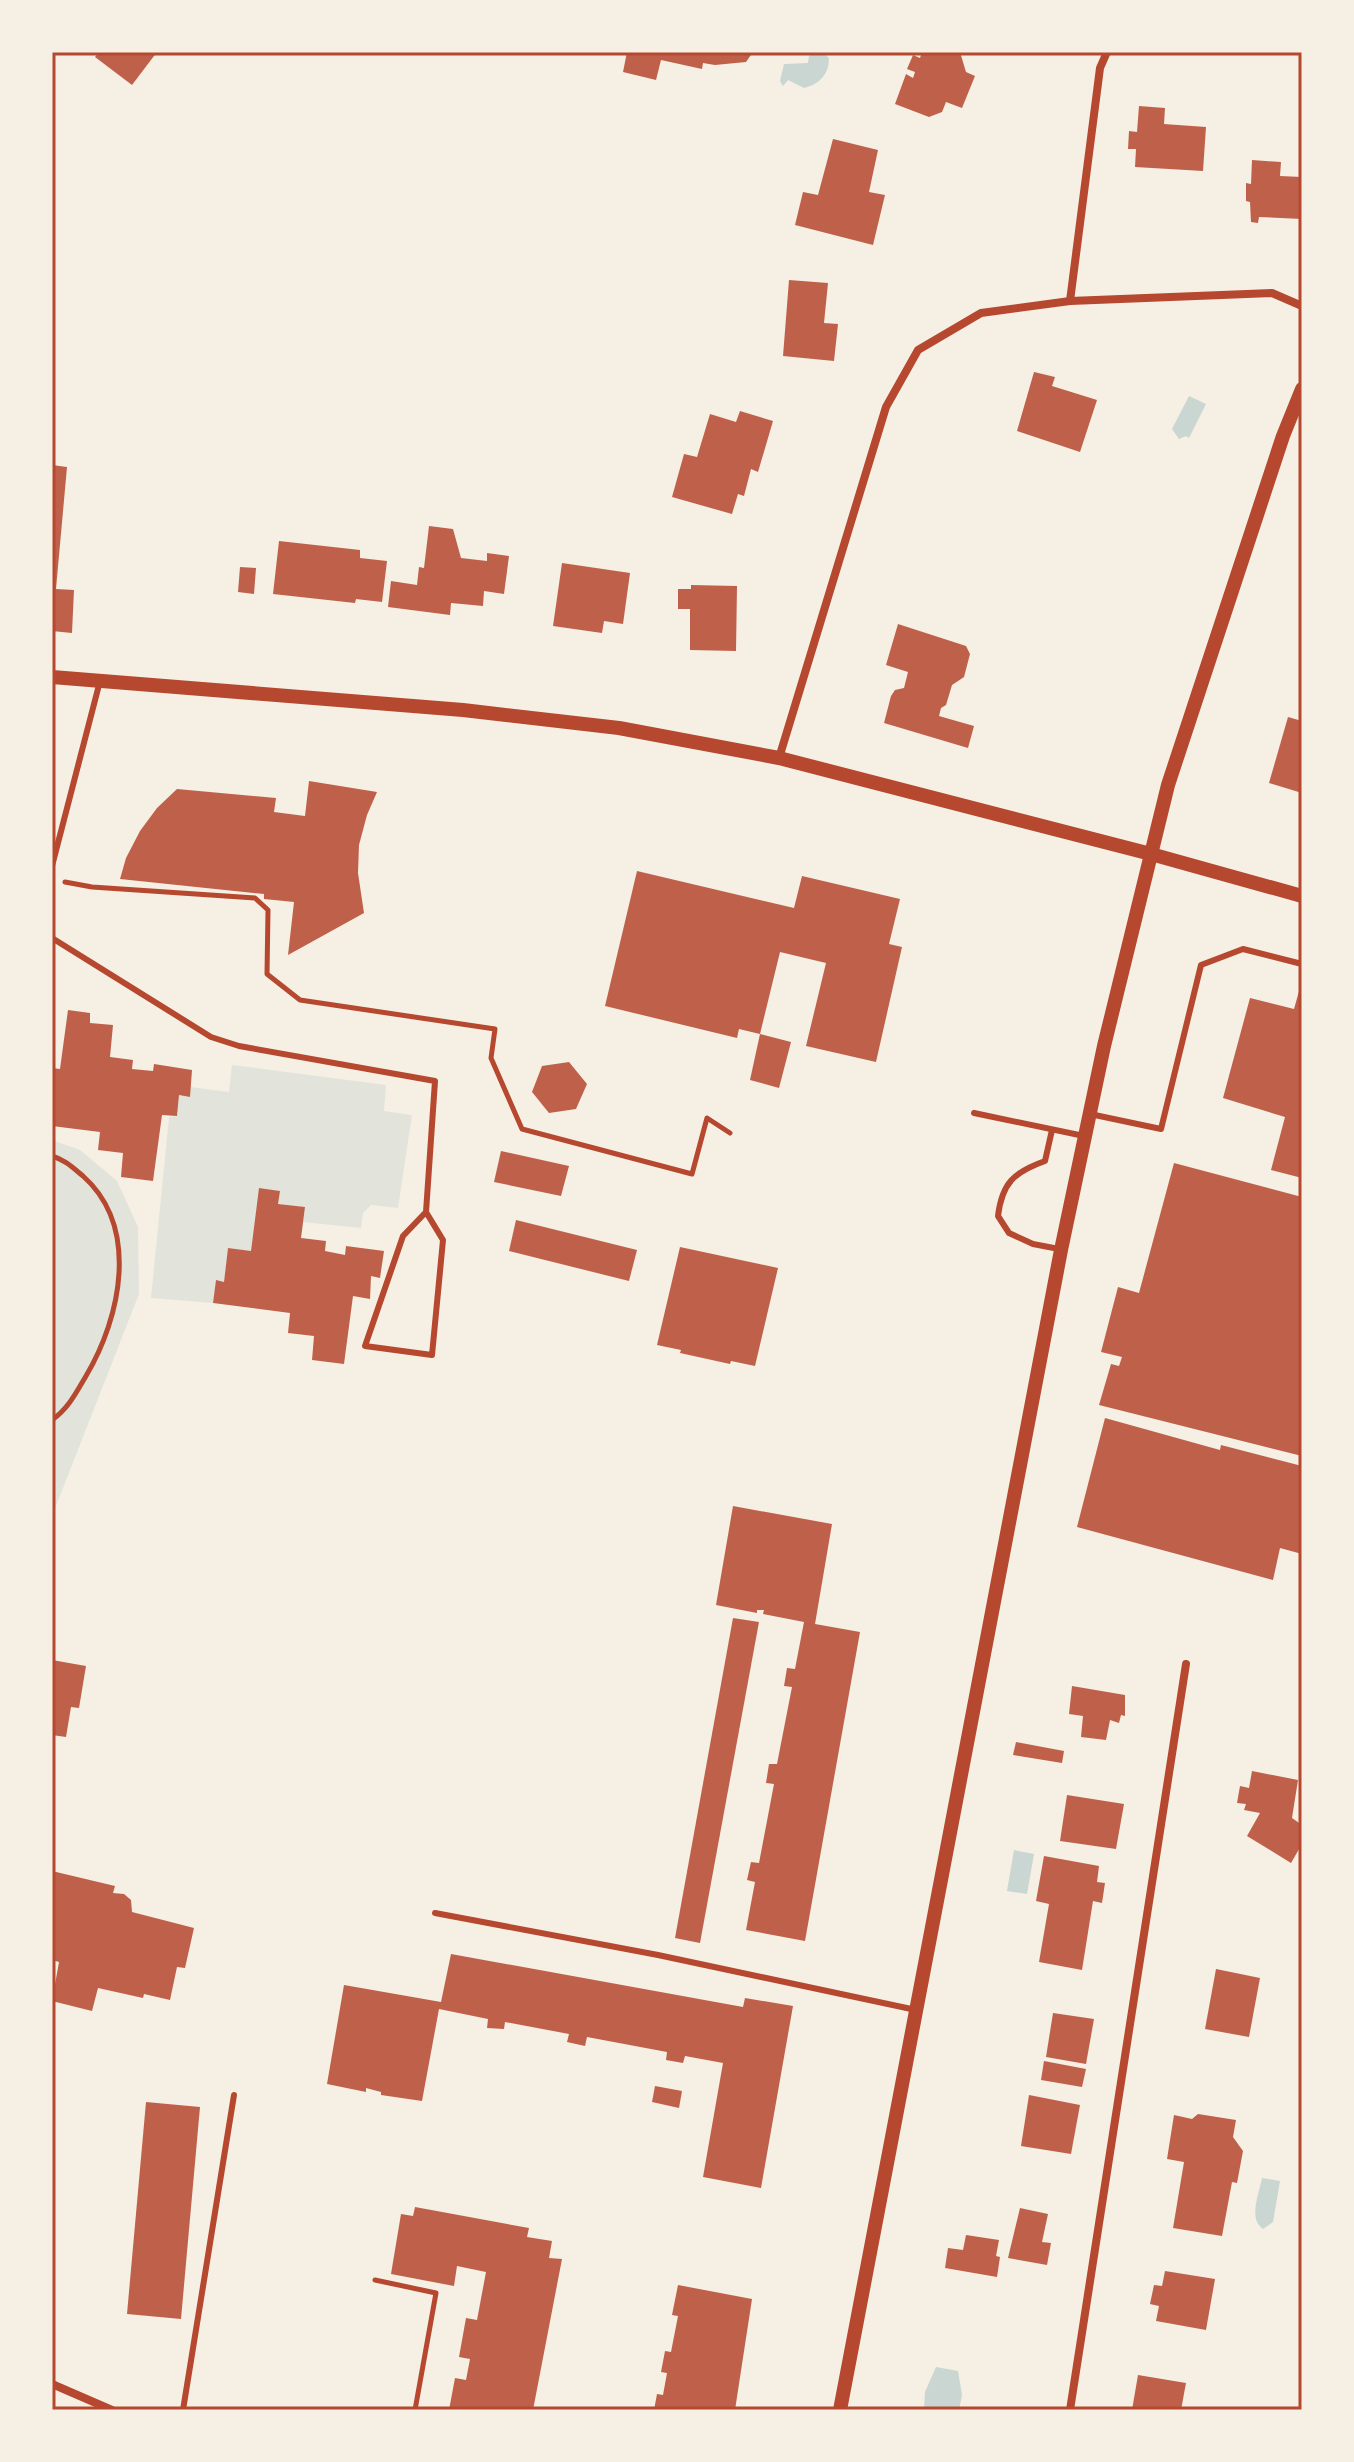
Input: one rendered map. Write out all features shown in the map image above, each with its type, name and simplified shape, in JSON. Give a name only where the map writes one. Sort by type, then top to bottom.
[{"type":"street","points":[[1070,301],[1100,68],[1107,52]]},
{"type":"street","points":[[779,758],[886,407],[918,350],[981,313],[1070,301],[1272,293],[1302,306]]},
{"type":"street","points":[[840,2410],[1084,1136],[1168,785],[1283,436],[1302,389]]},
{"type":"street","points":[[52,677],[463,710],[619,728],[779,758],[1302,896]]},
{"type":"street","points":[[1070,2410],[1186,1664]]},
{"type":"street","points":[[52,2384],[112,2410]]},
{"type":"lane","points":[[52,866],[100,681]]},
{"type":"lane","points":[[52,938],[211,1037],[239,1046],[435,1081],[426,1212],[443,1240],[432,1355],[365,1346],[403,1236],[426,1212]]},
{"type":"lane","points":[[1090,1114],[1161,1129],[1201,965],[1243,949],[1302,964]]},
{"type":"lane","points":[[974,1113],[1084,1136]]},
{"type":"lane","points":[[1052,1130],[1045,1161],[1028,1167],[1012,1179],[1001,1194],[998,1216],[1009,1233],[1033,1244],[1061,1250]]},
{"type":"lane","points":[[435,1913],[658,1955],[916,2010]]},
{"type":"lane","points":[[183,2410],[234,2095]]},
{"type":"path","points":[[52,879],[92,887],[255,898],[268,910],[267,974],[300,1000],[495,1029],[491,1058],[522,1129],[692,1174],[707,1118],[730,1133]]},
{"type":"path","points":[[52,1156],[65,1160],[97,1189],[116,1229],[121,1269],[112,1314],[93,1363],[64,1412],[52,1420]]},
{"type":"path","points":[[375,2280],[436,2293],[415,2410]]},
{"type":"shaded area","points":[[822,52],[829,58],[822,78],[804,88],[788,80],[783,86],[780,81],[784,64],[808,63],[809,56]]},
{"type":"shaded area","points":[[1189,396],[1206,404],[1189,438],[1179,439],[1172,429]]},
{"type":"shaded area","points":[[232,1065],[386,1085],[384,1111],[412,1115],[398,1208],[371,1205],[363,1213],[361,1228],[303,1222],[305,1208],[278,1204],[279,1191],[260,1188],[251,1251],[228,1248],[224,1282],[216,1281],[213,1303],[151,1298],[169,1117],[177,1116],[179,1095],[189,1096],[190,1087],[229,1092]]},
{"type":"shaded area","points":[[52,1140],[80,1150],[117,1181],[138,1227],[139,1294],[52,1516]]},
{"type":"shaded area","points":[[1014,1850],[1034,1854],[1027,1894],[1007,1891]]},
{"type":"shaded area","points":[[1262,2178],[1280,2181],[1273,2222],[1263,2229],[1255,2213]]},
{"type":"shaded area","points":[[936,2367],[958,2371],[962,2395],[959,2410],[924,2410],[925,2392]]},
{"type":"building","points":[[99,52],[157,52],[132,85],[95,57]]},
{"type":"building","points":[[627,52],[753,52],[746,62],[703,63],[702,69],[661,60],[656,80],[623,72]]},
{"type":"building","points":[[922,52],[960,52],[966,72],[975,76],[962,108],[946,102],[942,112],[929,117],[895,104],[906,74],[913,78],[915,72],[907,69],[913,55],[920,58]]},
{"type":"building","points":[[1139,106],[1165,108],[1164,124],[1206,127],[1203,171],[1135,167],[1136,149],[1128,149],[1129,131],[1137,132]]},
{"type":"building","points":[[833,139],[878,150],[869,192],[885,195],[873,245],[795,225],[803,192],[818,195]]},
{"type":"building","points":[[1252,160],[1281,162],[1280,176],[1302,177],[1302,219],[1259,217],[1258,223],[1251,222],[1246,183],[1251,184]]},
{"type":"building","points":[[789,280],[828,283],[824,323],[838,324],[834,361],[783,356]]},
{"type":"building","points":[[1034,372],[1055,377],[1052,386],[1097,400],[1080,452],[1017,431]]},
{"type":"building","points":[[740,411],[773,421],[758,472],[751,469],[744,496],[738,494],[732,514],[672,497],[684,454],[697,457],[710,414],[736,422]]},
{"type":"building","points":[[52,465],[67,467],[56,589],[74,590],[72,633],[52,631]]},
{"type":"building","points":[[429,526],[453,529],[461,558],[487,561],[487,553],[509,556],[504,594],[484,591],[483,606],[451,603],[450,615],[388,607],[391,581],[417,585],[419,567],[424,568]]},
{"type":"building","points":[[279,541],[360,550],[360,558],[387,561],[382,602],[356,599],[355,603],[273,594]]},
{"type":"building","points":[[562,563],[630,573],[623,624],[604,621],[602,633],[553,626]]},
{"type":"building","points":[[240,567],[256,568],[254,594],[238,592]]},
{"type":"building","points":[[691,585],[737,586],[736,651],[690,650],[690,609],[678,609],[678,589],[691,589]]},
{"type":"building","points":[[898,624],[966,646],[970,654],[964,677],[952,685],[939,716],[974,726],[968,748],[884,723],[891,696],[895,690],[904,688],[908,672],[886,665]]},
{"type":"building","points":[[1288,717],[1302,721],[1302,793],[1269,783]]},
{"type":"building","points":[[309,781],[377,792],[359,845],[358,873],[364,913],[288,955],[294,902],[264,899],[264,894],[120,879],[126,858],[140,831],[157,808],[177,789],[276,798],[274,812],[305,816]]},
{"type":"building","points":[[637,871],[794,908],[802,876],[900,899],[889,944],[902,947],[876,1062],[806,1046],[826,963],[780,952],[760,1034],[739,1029],[737,1038],[605,1006]]},
{"type":"building","points":[[1301,984],[1302,1178],[1271,1170],[1285,1117],[1223,1098],[1250,998],[1294,1009]]},
{"type":"building","points":[[68,1010],[90,1013],[90,1023],[113,1025],[110,1057],[133,1060],[132,1069],[153,1071],[154,1064],[192,1070],[190,1097],[179,1095],[177,1116],[162,1115],[153,1181],[121,1177],[123,1153],[98,1150],[100,1132],[52,1126],[52,1068],[60,1069]]},
{"type":"building","points":[[760,1034],[791,1042],[779,1088],[750,1080]]},
{"type":"building","points":[[569,1062],[587,1084],[576,1109],[549,1113],[532,1092],[542,1066]]},
{"type":"building","points":[[501,1151],[569,1166],[561,1196],[494,1182]]},
{"type":"building","points":[[1174,1163],[1302,1197],[1302,1456],[1099,1405],[1111,1364],[1119,1366],[1122,1357],[1101,1352],[1118,1287],[1139,1293]]},
{"type":"building","points":[[259,1188],[280,1191],[278,1204],[305,1207],[301,1238],[326,1241],[325,1251],[345,1255],[346,1246],[384,1251],[380,1278],[371,1276],[370,1299],[353,1296],[344,1364],[312,1360],[314,1336],[288,1333],[290,1313],[213,1303],[216,1280],[224,1282],[228,1248],[251,1251]]},
{"type":"building","points":[[516,1220],[637,1250],[629,1281],[509,1251]]},
{"type":"building","points":[[680,1247],[778,1268],[755,1366],[731,1361],[730,1364],[657,1345]]},
{"type":"building","points":[[1105,1418],[1220,1450],[1221,1445],[1302,1466],[1302,1554],[1280,1548],[1273,1580],[1077,1527]]},
{"type":"building","points":[[733,1506],[832,1524],[815,1624],[860,1632],[805,1941],[746,1930],[755,1882],[747,1880],[751,1862],[759,1863],[774,1784],[766,1783],[769,1764],[777,1764],[792,1687],[784,1686],[787,1668],[795,1669],[804,1622],[763,1614],[764,1610],[757,1610],[757,1613],[716,1605]]},
{"type":"building","points":[[733,1618],[759,1622],[700,1943],[675,1938]]},
{"type":"building","points":[[52,1660],[86,1666],[79,1708],[71,1707],[66,1737],[52,1735]]},
{"type":"building","points":[[1072,1686],[1125,1695],[1125,1716],[1121,1715],[1119,1723],[1110,1720],[1106,1740],[1081,1737],[1083,1716],[1069,1714]]},
{"type":"building","points":[[1016,1742],[1064,1751],[1062,1763],[1013,1755]]},
{"type":"building","points":[[1252,1771],[1298,1780],[1292,1818],[1302,1825],[1302,1844],[1291,1863],[1247,1836],[1260,1813],[1244,1810],[1246,1804],[1237,1803],[1240,1786],[1249,1788]]},
{"type":"building","points":[[1067,1795],[1124,1804],[1116,1849],[1060,1841]]},
{"type":"building","points":[[1044,1856],[1099,1866],[1097,1882],[1105,1883],[1102,1903],[1093,1901],[1082,1970],[1039,1962],[1049,1904],[1036,1901]]},
{"type":"building","points":[[52,1871],[115,1886],[113,1893],[124,1894],[131,1900],[132,1912],[194,1928],[185,1968],[177,1967],[170,2000],[144,1994],[143,1998],[98,1988],[92,2011],[52,2001],[59,1962],[52,1960]]},
{"type":"building","points":[[451,1954],[743,2007],[745,1998],[793,2006],[761,2188],[703,2177],[723,2063],[685,2056],[683,2063],[666,2060],[667,2052],[587,2037],[585,2046],[567,2042],[569,2034],[505,2022],[504,2029],[487,2028],[488,2019],[439,2009],[422,2101],[381,2095],[381,2092],[366,2088],[366,2092],[327,2084],[344,1985],[441,2002]]},
{"type":"building","points":[[1216,1969],[1260,1978],[1249,2037],[1205,2029]]},
{"type":"building","points":[[1053,2013],[1094,2019],[1086,2064],[1046,2057]]},
{"type":"building","points":[[1044,2061],[1086,2069],[1082,2087],[1041,2080]]},
{"type":"building","points":[[655,2086],[682,2091],[679,2108],[652,2102]]},
{"type":"building","points":[[1029,2095],[1080,2105],[1071,2154],[1021,2146]]},
{"type":"building","points":[[146,2102],[200,2107],[181,2319],[127,2314]]},
{"type":"building","points":[[1198,2114],[1236,2120],[1233,2137],[1243,2151],[1237,2183],[1232,2182],[1222,2236],[1173,2228],[1184,2162],[1167,2159],[1174,2115],[1192,2119]]},
{"type":"building","points":[[415,2207],[529,2228],[527,2237],[552,2241],[549,2258],[562,2259],[533,2410],[449,2410],[455,2378],[466,2380],[470,2359],[459,2357],[466,2318],[477,2320],[486,2272],[457,2266],[454,2286],[391,2274],[401,2214],[413,2216]]},
{"type":"building","points":[[1020,2208],[1048,2214],[1042,2242],[1051,2243],[1047,2265],[1008,2258]]},
{"type":"building","points":[[966,2235],[999,2240],[997,2277],[945,2268],[948,2248],[963,2250]]},
{"type":"building","points":[[1165,2271],[1215,2279],[1206,2330],[1156,2321],[1159,2306],[1150,2304],[1154,2285],[1162,2286]]},
{"type":"building","points":[[678,2285],[752,2299],[735,2410],[654,2410],[657,2394],[663,2395],[667,2373],[661,2372],[665,2351],[671,2352],[678,2316],[672,2315]]},
{"type":"building","points":[[1138,2375],[1186,2383],[1181,2410],[1132,2410]]}]
